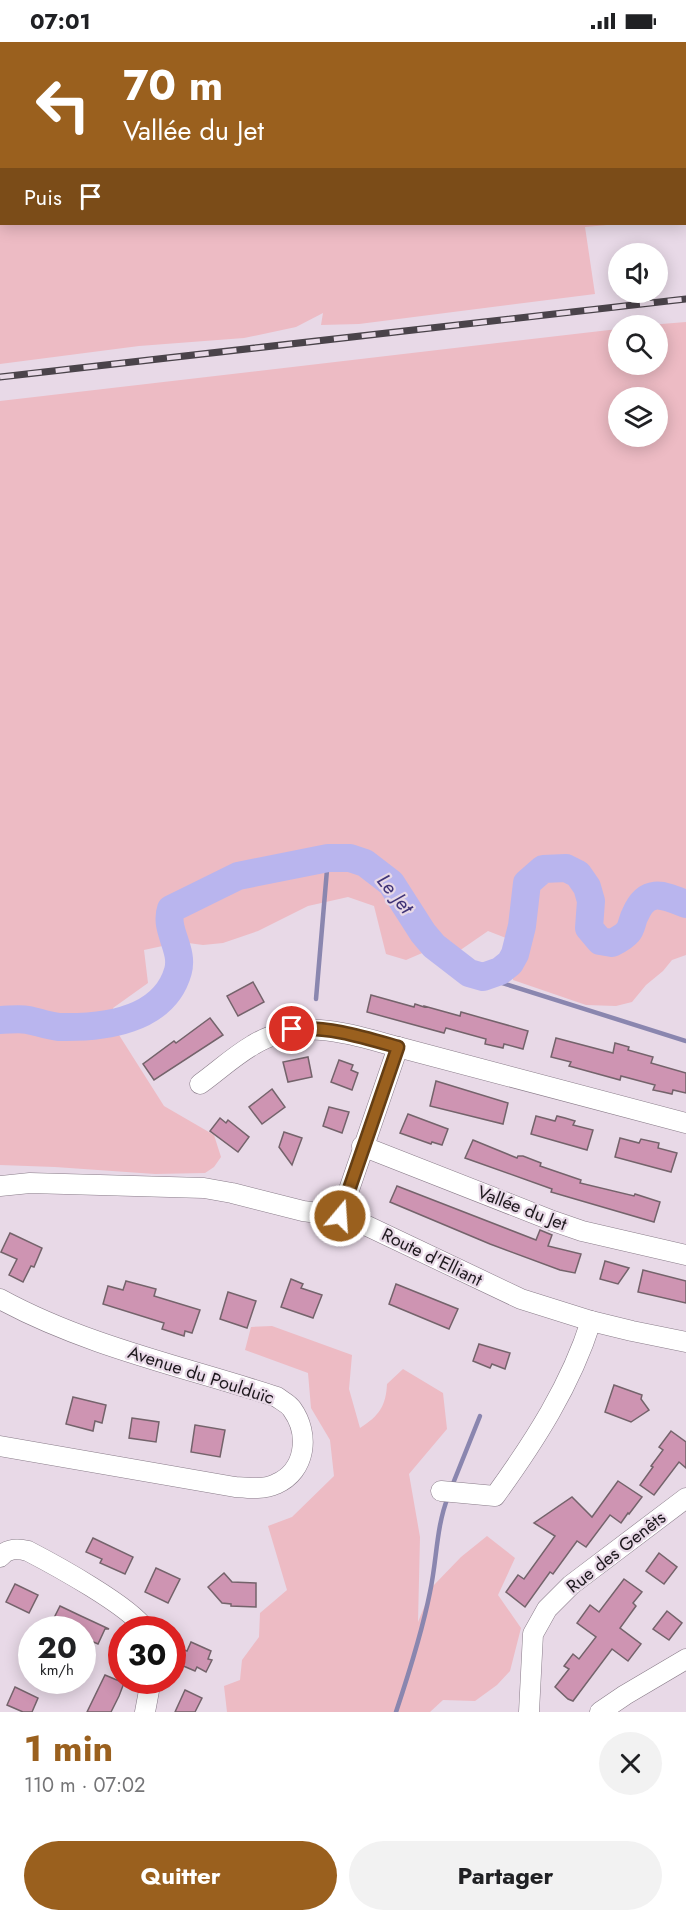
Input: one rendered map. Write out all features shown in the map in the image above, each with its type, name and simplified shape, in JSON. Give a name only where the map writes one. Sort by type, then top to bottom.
[{"type":"street","points":[[200,1084],[253,1044],[280,1032],[317,1028],[334,1030],[686,1123]]},
{"type":"street","points":[[340,1216],[362,1146],[398,1047]]},
{"type":"street","name":"Vallée du Jet","points":[[362,1146],[553,1221],[686,1255]]},
{"type":"street","name":"Route d'Elliant","points":[[0,1178],[30,1183]]},
{"type":"street","name":"Route d'Elliant","points":[[0,1186],[30,1183],[204,1188],[303,1211],[340,1216],[377,1230],[503,1291],[591,1321],[686,1342]]},
{"type":"street","name":"Avenue du Poulduïc","points":[[0,1299],[93,1340],[277,1397],[291,1407],[299,1423],[303,1436],[303,1452],[291,1475],[276,1485],[258,1489],[235,1487],[0,1446]]},
{"type":"street","points":[[441,1491],[495,1496],[559,1398],[579,1356],[591,1321]]},
{"type":"street","name":"Rue des Genêts","points":[[529,1712],[533,1634],[547,1610],[571,1584],[686,1498]]},
{"type":"street","points":[[0,1557],[6,1551],[15,1549],[28,1551],[133,1616]]},
{"type":"street","points":[[600,1712],[686,1659]]},
{"type":"street","points":[[145,1712],[148,1694]]},
{"type":"shaded area","points":[[0,225],[607,225],[585,227],[595,294],[359,324],[321,325],[323,313],[296,327],[244,338],[139,346],[0,364]]},
{"type":"shaded area","points":[[686,322],[686,955],[672,960],[632,1002],[616,1006],[586,1005],[513,980],[506,938],[488,931],[459,951],[450,941],[406,960],[386,954],[374,906],[348,897],[308,906],[258,931],[223,943],[203,945],[181,942],[144,950],[148,983],[113,1008],[119,1035],[164,1106],[214,1135],[221,1157],[214,1167],[205,1173],[155,1174],[0,1165],[0,401],[608,330],[608,375],[668,375],[668,323]]},
{"type":"shaded area","points":[[272,1326],[352,1355],[349,1389],[360,1428],[380,1410],[387,1384],[403,1369],[443,1393],[447,1429],[409,1474],[420,1537],[418,1622],[433,1586],[461,1557],[487,1536],[515,1558],[498,1595],[521,1628],[510,1671],[497,1685],[475,1701],[443,1700],[430,1712],[227,1712],[224,1686],[240,1680],[242,1660],[259,1637],[260,1613],[287,1590],[268,1526],[292,1517],[334,1476],[330,1440],[311,1408],[308,1373],[245,1350],[251,1327]]},
{"type":"building","points":[[253,982],[264,1002],[238,1016],[227,996]]},
{"type":"building","points":[[371,995],[414,1007],[415,1004],[460,1016],[461,1012],[528,1031],[523,1049],[504,1044],[503,1048],[485,1044],[486,1039],[446,1028],[444,1033],[367,1012]]},
{"type":"building","points":[[210,1018],[223,1035],[154,1080],[143,1064]]},
{"type":"building","points":[[556,1038],[613,1053],[615,1043],[629,1047],[628,1050],[653,1057],[651,1063],[686,1073],[686,1093],[673,1090],[672,1094],[653,1090],[655,1085],[621,1076],[620,1080],[569,1066],[571,1062],[551,1057]]},
{"type":"building","points":[[308,1057],[312,1077],[288,1082],[283,1062]]},
{"type":"building","points":[[339,1060],[353,1065],[351,1070],[358,1073],[352,1090],[331,1082]]},
{"type":"building","points":[[436,1081],[508,1103],[503,1124],[430,1106]]},
{"type":"building","points":[[272,1089],[285,1107],[262,1124],[249,1107]]},
{"type":"building","points":[[329,1107],[349,1112],[342,1133],[323,1126]]},
{"type":"building","points":[[408,1114],[448,1129],[442,1145],[432,1142],[431,1144],[400,1133]]},
{"type":"building","points":[[536,1116],[555,1121],[557,1116],[575,1121],[573,1125],[593,1130],[587,1150],[531,1134]]},
{"type":"building","points":[[220,1118],[226,1123],[228,1120],[249,1137],[238,1152],[210,1131]]},
{"type":"building","points":[[284,1132],[302,1138],[292,1165],[279,1147]]},
{"type":"building","points":[[620,1138],[639,1143],[641,1139],[659,1143],[658,1148],[677,1153],[671,1172],[615,1157]]},
{"type":"building","points":[[473,1140],[517,1158],[523,1156],[541,1163],[540,1166],[581,1180],[580,1183],[634,1196],[635,1194],[660,1202],[654,1222],[551,1192],[552,1189],[465,1158]]},
{"type":"building","points":[[397,1186],[536,1240],[540,1230],[552,1235],[548,1246],[581,1254],[575,1273],[560,1270],[490,1244],[390,1202]]},
{"type":"building","points":[[10,1233],[42,1248],[34,1267],[31,1266],[23,1282],[9,1275],[17,1259],[1,1252]]},
{"type":"building","points":[[605,1261],[629,1268],[618,1284],[600,1279]]},
{"type":"building","points":[[643,1270],[686,1281],[686,1303],[638,1292]]},
{"type":"building","points":[[291,1279],[303,1284],[301,1288],[322,1295],[313,1318],[281,1307]]},
{"type":"building","points":[[126,1281],[156,1289],[154,1296],[200,1310],[192,1333],[185,1331],[184,1336],[162,1329],[164,1323],[103,1304],[108,1286],[123,1290]]},
{"type":"building","points":[[396,1284],[458,1309],[449,1329],[389,1304]]},
{"type":"building","points":[[228,1292],[256,1301],[247,1328],[220,1319]]},
{"type":"building","points":[[479,1344],[510,1353],[505,1369],[492,1364],[490,1368],[473,1361]]},
{"type":"building","points":[[614,1385],[642,1395],[641,1399],[649,1410],[631,1422],[605,1412]]},
{"type":"building","points":[[73,1397],[106,1405],[102,1423],[95,1421],[93,1431],[66,1424]]},
{"type":"building","points":[[132,1418],[159,1422],[156,1442],[129,1438]]},
{"type":"building","points":[[195,1425],[225,1430],[220,1457],[191,1452]]},
{"type":"building","points":[[671,1431],[686,1442],[686,1468],[679,1462],[654,1495],[640,1485],[663,1450],[659,1447]]},
{"type":"building","points":[[618,1481],[642,1497],[621,1523],[610,1515],[586,1547],[577,1541],[553,1574],[550,1572],[525,1607],[506,1592],[518,1575],[524,1579],[555,1536],[534,1523],[572,1497],[592,1517]]},
{"type":"building","points":[[93,1538],[133,1557],[125,1574],[100,1563],[102,1559],[86,1552]]},
{"type":"building","points":[[659,1553],[677,1567],[664,1584],[646,1571]]},
{"type":"building","points":[[156,1568],[180,1579],[168,1603],[145,1592]]},
{"type":"building","points":[[224,1573],[232,1582],[256,1583],[256,1607],[231,1606],[231,1604],[222,1603],[208,1587]]},
{"type":"building","points":[[624,1579],[642,1592],[633,1603],[636,1606],[620,1628],[641,1644],[628,1661],[612,1649],[573,1701],[568,1699],[555,1687],[569,1669],[564,1666],[573,1654],[579,1659],[596,1637],[577,1623],[590,1605],[599,1612]]},
{"type":"building","points":[[15,1584],[38,1595],[29,1613],[6,1602]]},
{"type":"building","points":[[60,1606],[81,1616],[55,1616]]},
{"type":"building","points":[[667,1611],[682,1623],[669,1640],[653,1629]]},
{"type":"building","points":[[96,1623],[108,1629],[105,1629],[98,1644],[96,1643]]},
{"type":"building","points":[[191,1642],[211,1651],[208,1659],[212,1660],[206,1672],[197,1667],[195,1671],[186,1667],[187,1651]]},
{"type":"building","points":[[105,1675],[108,1676],[108,1694],[120,1694],[111,1712],[87,1712]]},
{"type":"building","points":[[15,1687],[18,1688],[18,1694],[30,1694],[38,1698],[32,1712],[23,1712],[7,1705]]},
{"type":"building","points":[[186,1690],[202,1698],[195,1712],[175,1712]]},
{"type":"waterway","points":[[316,999],[328,858]]},
{"type":"waterway","name":"Le Jet","points":[[0,1020],[25,1019],[55,1026],[94,1026],[130,1018],[146,1011],[160,1001],[171,988],[178,971],[178,955],[170,924],[171,909],[238,876],[328,858],[350,858],[365,863],[391,883],[434,946],[469,973],[483,977],[500,971],[510,963],[515,954],[522,926],[527,883],[543,869],[566,868],[578,874],[587,887],[591,901],[589,928],[600,941],[612,943],[625,935],[640,906],[650,897],[663,896],[686,904]]},
{"type":"waterway","points":[[483,977],[686,1041]]},
{"type":"waterway","points":[[452,1486],[480,1416]]},
{"type":"waterway","points":[[396,1712],[423,1623],[441,1520],[448,1497]]},
{"type":"railway","points":[[0,377],[686,299]]},
{"type":"route","points":[[292,1029],[334,1030],[398,1047],[362,1146],[340,1216]]}]
